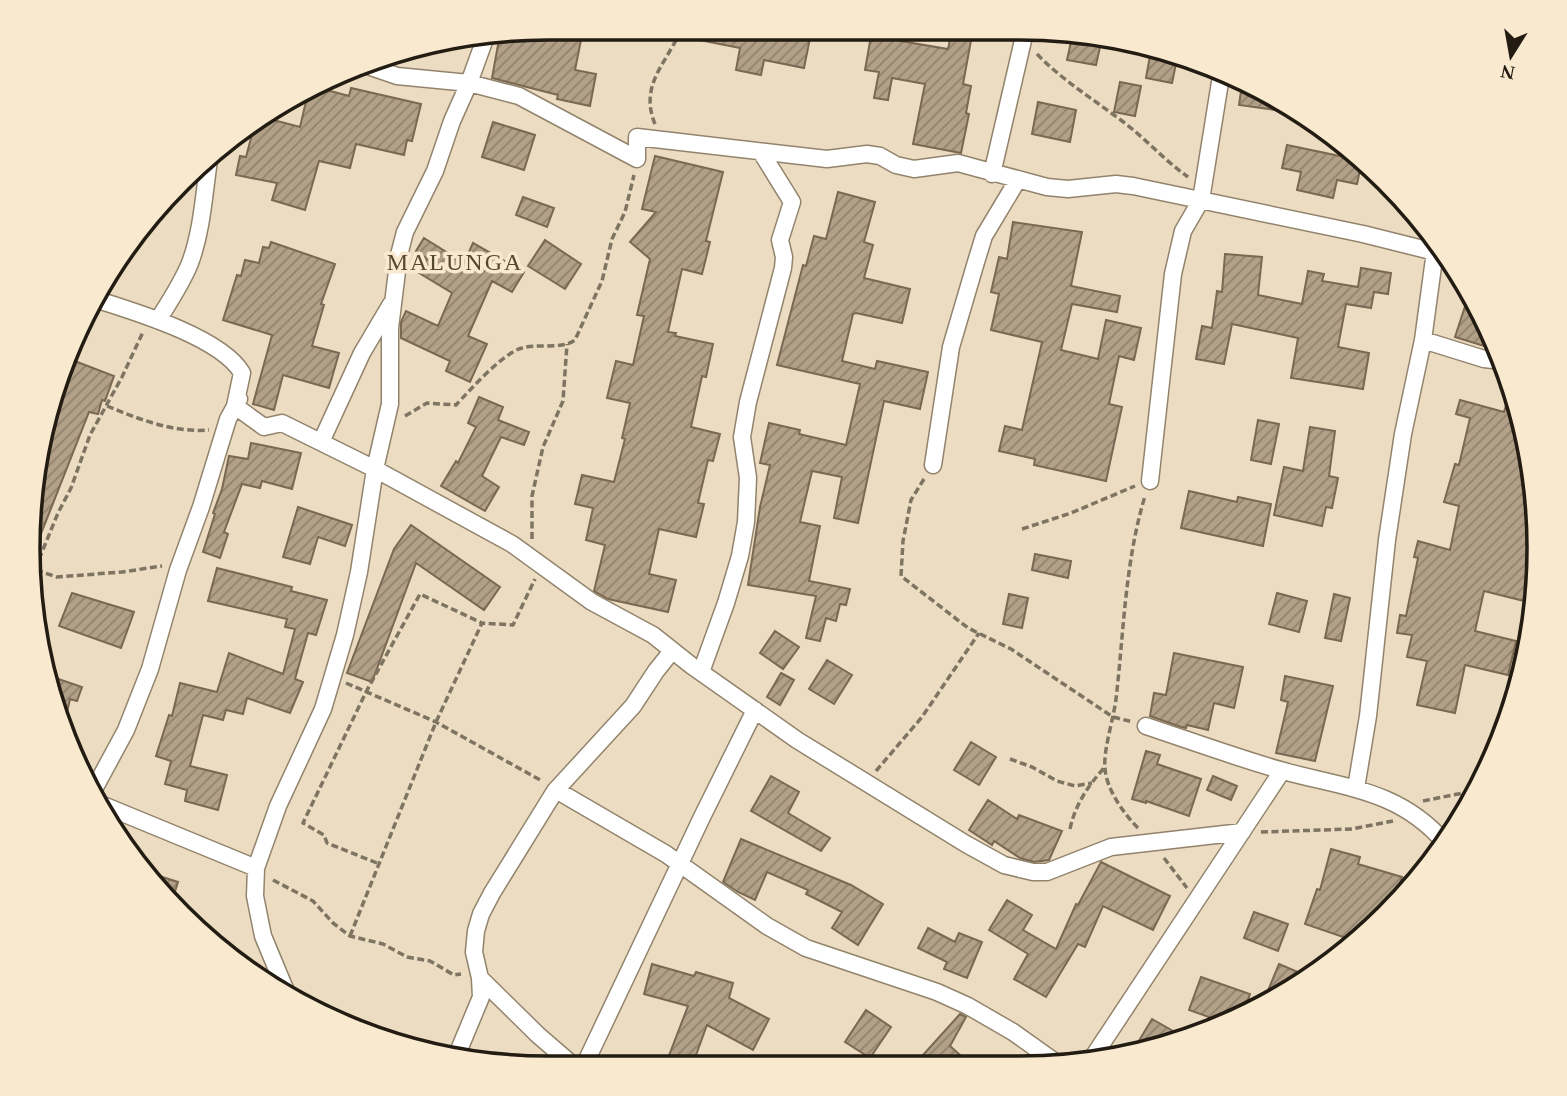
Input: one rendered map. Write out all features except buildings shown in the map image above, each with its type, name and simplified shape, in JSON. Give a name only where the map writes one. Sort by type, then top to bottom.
[{"type":"street","points":[[992,174],[1023,40]]},
{"type":"street","points":[[281,980],[263,936],[255,896],[256,868],[278,806],[305,752],[333,677],[345,635],[359,572],[374,469],[390,404],[390,328],[399,256],[405,232],[435,171],[483,45]]},
{"type":"street","points":[[378,70],[397,76],[469,83],[532,101],[637,159],[638,137],[827,159],[867,154],[884,157],[905,168],[920,169],[958,163],[1017,181],[1068,189],[1116,184],[1202,194],[1363,233],[1426,245]]},
{"type":"street","points":[[1150,481],[1178,249],[1183,231],[1202,194],[1221,83]]},
{"type":"street","points":[[701,672],[726,603],[747,522],[748,478],[742,437],[748,402],[783,268],[784,257],[780,240],[792,202],[761,152]]},
{"type":"street","points":[[154,319],[181,284],[190,262],[196,242],[207,172]]},
{"type":"street","points":[[933,466],[951,347],[976,262],[984,236],[1017,181]]},
{"type":"street","points":[[1356,788],[1368,716],[1387,540],[1410,396],[1423,340],[1434,256]]},
{"type":"street","points":[[321,442],[362,353],[394,299]]},
{"type":"street","points":[[98,782],[127,730],[150,669],[180,562],[235,406],[242,373],[232,359],[204,343],[154,319],[104,302]]},
{"type":"street","points":[[1423,340],[1490,360]]},
{"type":"street","points":[[235,406],[264,427],[282,423],[321,442],[512,544],[592,601],[653,635],[797,740],[1004,865],[1047,872],[1107,848],[1242,832]]},
{"type":"street","points":[[460,1048],[481,997],[474,952],[481,914],[534,822],[556,790],[633,706],[672,650]]},
{"type":"street","points":[[589,1056],[725,767],[755,710]]},
{"type":"street","points":[[1146,726],[1282,771],[1356,788],[1385,798],[1418,817],[1437,835]]},
{"type":"street","points":[[1098,1049],[1282,771]]},
{"type":"street","points":[[556,790],[605,820],[639,836],[767,926],[806,948],[937,992],[1013,1032],[1046,1055]]},
{"type":"street","points":[[112,809],[256,868]]},
{"type":"street","points":[[479,974],[562,1056]]},
{"type":"path","points":[[658,131],[651,113],[651,85],[676,40]]},
{"type":"path","points":[[1026,40],[1053,69],[1125,123],[1202,194]]},
{"type":"path","points":[[383,430],[427,403],[456,405],[518,349],[567,344],[575,340],[601,281],[612,239],[625,212],[637,159]]},
{"type":"path","points":[[40,558],[71,488],[90,435],[154,319]]},
{"type":"path","points":[[377,863],[327,843],[324,835],[303,823],[366,692],[420,594],[482,623],[513,625],[541,566],[532,541],[532,496],[543,447],[563,401],[567,344]]},
{"type":"path","points":[[107,405],[171,428],[200,431],[225,429]]},
{"type":"path","points":[[933,466],[911,500],[903,541],[901,576],[968,628],[1011,649],[1113,717],[1146,726]]},
{"type":"path","points":[[1022,529],[1071,513],[1150,481]]},
{"type":"path","points":[[1070,829],[1072,817],[1104,768],[1123,644],[1127,578],[1135,529],[1150,481]]},
{"type":"path","points":[[41,572],[57,577],[122,572],[180,562]]},
{"type":"path","points":[[350,936],[377,863],[436,722],[482,623]]},
{"type":"path","points":[[864,782],[888,760],[922,717],[979,633]]},
{"type":"path","points":[[333,677],[436,722],[556,790]]},
{"type":"path","points":[[1010,759],[1057,781],[1075,786],[1092,783]]},
{"type":"path","points":[[1104,768],[1113,793],[1131,821],[1152,842],[1196,900]]},
{"type":"path","points":[[1397,804],[1464,792]]},
{"type":"path","points":[[1242,832],[1352,829],[1418,817]]},
{"type":"path","points":[[256,868],[280,885],[313,901],[333,923],[350,936],[383,944],[407,957],[430,961],[454,975],[479,974]]},
{"type":"district","name":"MALUNGA","points":[[455,262]]}]
